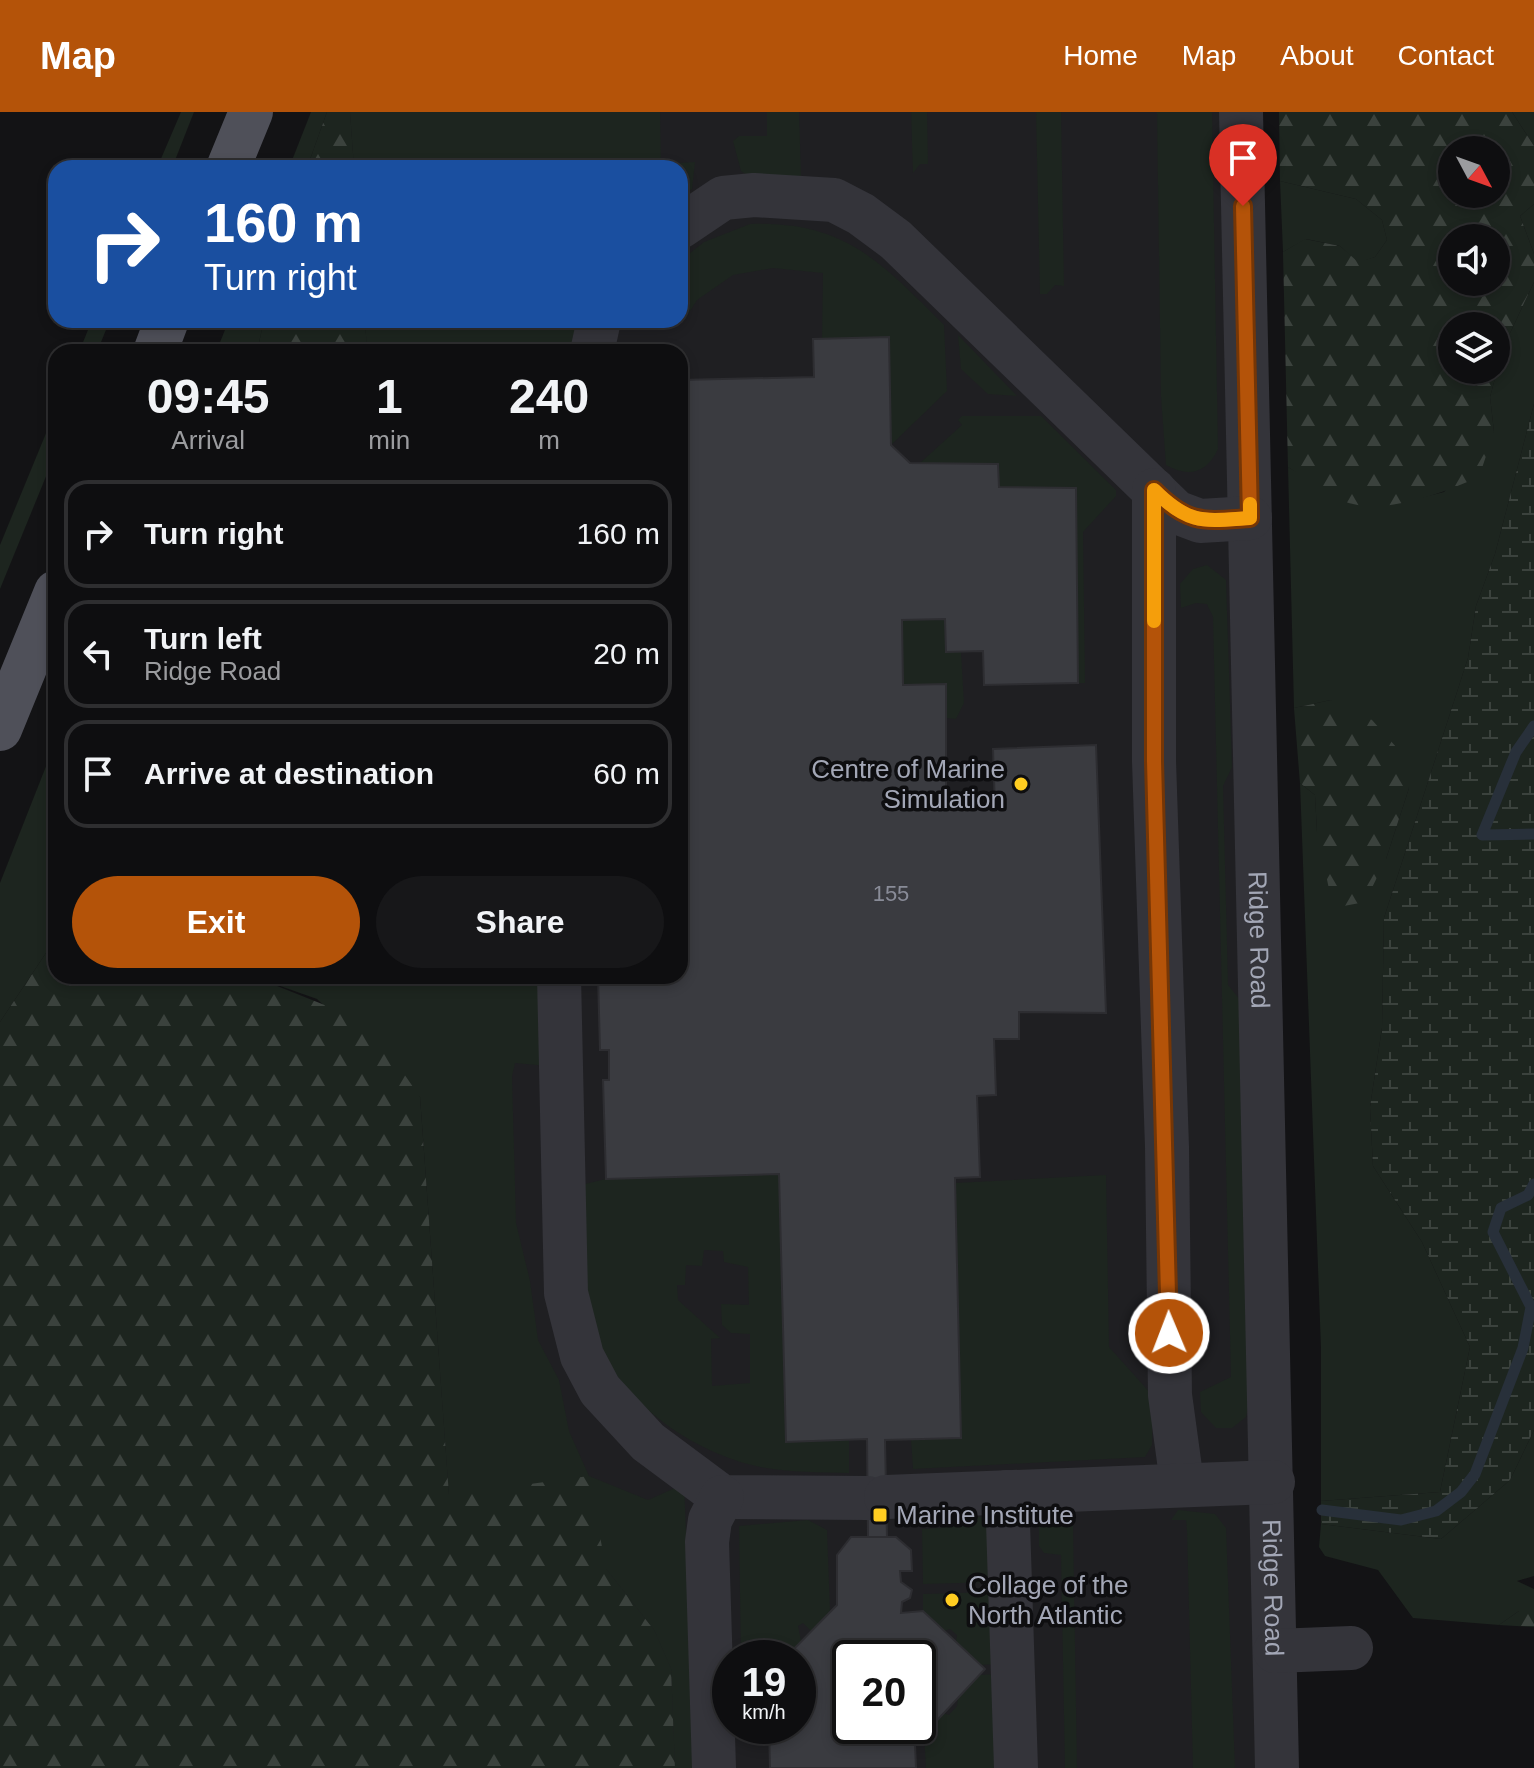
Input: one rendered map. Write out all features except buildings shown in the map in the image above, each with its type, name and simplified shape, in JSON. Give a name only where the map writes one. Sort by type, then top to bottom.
[{"type":"main road","points":[[231,160],[251,112]]},
{"type":"main road","points":[[0,729],[48,612]]},
{"type":"street","name":"Ridge Road","points":[[1241,112],[1277,1768]]},
{"type":"street","points":[[688,222],[723,198],[754,195],[834,200],[861,214],[896,240],[1176,512],[1200,521],[1250,518]]},
{"type":"street","points":[[1154,490],[1154,761],[1167,1147],[1170,1395],[1182,1483]]},
{"type":"street","points":[[559,984],[566,1293],[573,1328],[582,1356],[600,1390],[622,1417],[648,1442],[722,1497],[877,1498],[1182,1483],[1273,1482]]},
{"type":"street","points":[[1007,1492],[1016,1768]]},
{"type":"street","points":[[714,1768],[707,1542],[710,1520],[722,1497]]},
{"type":"street","points":[[1275,1651],[1351,1648]]},
{"type":"shaded area","points":[[350,112],[1241,112],[1277,1768],[675,1768],[676,1763],[449,1496],[413,984],[688,984],[688,344],[366,344],[366,328],[688,328],[688,160],[353,160]]},
{"type":"green space","points":[[181,112],[194,112],[175,160],[160,160]]},
{"type":"green space","points":[[311,112],[327,112],[310,160],[292,160]]},
{"type":"green space","points":[[327,112],[350,112],[353,160],[310,160]]},
{"type":"green space","points":[[350,112],[660,112],[661,160],[353,160]]},
{"type":"green space","points":[[767,112],[799,112],[801,176],[750,177],[741,171],[733,141],[739,136],[767,136]]},
{"type":"green space","points":[[911,112],[927,112],[928,164],[920,164],[913,173]]},
{"type":"green space","points":[[1036,112],[1061,112],[1064,286],[1055,285],[1047,294],[1040,294]]},
{"type":"green space","points":[[1157,112],[1212,112],[1218,449],[1203,468],[1190,472],[1166,465],[1161,397]]},
{"type":"green space","points":[[1279,112],[1512,112],[1534,146],[1534,204],[1520,216],[1534,254],[1534,282],[1510,333],[1510,312],[1438,312],[1438,384],[1493,384],[1490,397],[1494,432],[1479,477],[1418,500],[1384,506],[1353,504],[1336,498],[1288,467],[1283,252],[1305,239],[1340,246],[1358,262],[1375,257],[1387,240],[1382,220],[1356,199],[1280,181]]},
{"type":"green space","points":[[1512,112],[1534,112],[1534,146]]},
{"type":"green space","points":[[688,162],[695,162],[692,189],[688,191]]},
{"type":"green space","points":[[1280,181],[1356,199],[1382,220],[1387,240],[1375,257],[1358,263],[1340,246],[1306,239],[1283,252]]},
{"type":"green space","points":[[1534,204],[1534,254],[1520,216]]},
{"type":"green space","points":[[750,224],[783,225],[837,238],[880,265],[944,325],[947,391],[891,445],[889,337],[822,339],[823,273],[773,268],[733,275],[697,300],[688,314],[688,255],[704,242]]},
{"type":"green space","points":[[1534,282],[1534,404],[1495,554],[1476,606],[1468,658],[1384,918],[1382,1028],[1370,1107],[1373,1166],[1422,1242],[1470,1347],[1440,1492],[1321,1501],[1321,1348],[1300,783],[1315,795],[1317,832],[1386,859],[1409,788],[1331,700],[1294,708],[1288,467],[1353,504],[1400,503],[1444,492],[1494,432],[1490,397],[1493,384],[1510,384],[1510,333]]},
{"type":"green space","points":[[89,328],[107,328],[100,344],[82,344]]},
{"type":"green space","points":[[226,328],[262,328],[259,344],[219,344]]},
{"type":"green space","points":[[262,328],[366,328],[366,344],[259,344]]},
{"type":"green space","points":[[366,328],[576,328],[572,344],[366,344]]},
{"type":"green space","points":[[958,335],[1017,396],[988,394],[961,369]]},
{"type":"green space","points":[[1534,404],[1534,1430],[1510,1480],[1441,1539],[1321,1524],[1321,1501],[1440,1492],[1470,1347],[1422,1242],[1373,1166],[1370,1107],[1382,1028],[1384,918],[1468,658],[1476,606],[1495,554]]},
{"type":"green space","points":[[962,416],[1041,416],[1116,490],[1116,496],[1083,532],[1085,683],[1078,683],[1075,489],[999,487],[998,464],[920,463],[962,425],[958,420]]},
{"type":"green space","points":[[48,428],[48,472],[0,589],[0,545]]},
{"type":"green space","points":[[1207,565],[1226,580],[1232,767],[1223,786],[1228,985],[1240,1000],[1250,1398],[1246,1417],[1232,1428],[1216,1428],[1201,1412],[1200,1392],[1231,1377],[1213,617],[1207,604],[1196,603],[1181,608],[1180,584],[1193,569]]},
{"type":"green space","points":[[945,619],[946,651],[961,652],[964,703],[956,719],[947,718],[946,684],[903,685],[902,620]]},
{"type":"green space","points":[[1331,700],[1372,720],[1397,748],[1409,788],[1386,859],[1365,902],[1333,908],[1317,832],[1315,795],[1300,783],[1294,708]]},
{"type":"green space","points":[[48,761],[48,950],[0,1022],[0,883]]},
{"type":"green space","points":[[48,950],[48,984],[272,984],[347,1014],[384,1045],[420,1097],[449,1495],[589,1476],[606,1569],[654,1630],[671,1669],[675,1768],[0,1768],[0,1022]]},
{"type":"green space","points":[[275,984],[544,984],[548,1066],[515,1063],[512,1076],[516,1223],[530,1281],[538,1340],[559,1380],[569,1431],[589,1476],[648,1500],[684,1484],[696,1768],[675,1768],[671,1669],[654,1630],[606,1569],[449,1496],[420,1097],[317,999]]},
{"type":"green space","points":[[779,1174],[786,1442],[849,1440],[849,1473],[776,1469],[724,1456],[671,1428],[626,1387],[595,1336],[586,1292],[585,1184],[606,1179]],"holes":[[[704,1250],[723,1251],[724,1262],[748,1267],[749,1305],[721,1304],[722,1325],[731,1333],[750,1334],[750,1383],[712,1386],[711,1339],[720,1338],[678,1300],[677,1285],[685,1285],[686,1265],[702,1266]]]},
{"type":"green space","points":[[1106,1175],[1109,1347],[1153,1396],[1152,1445],[1145,1457],[913,1469],[911,1439],[961,1437],[955,1183]]},
{"type":"green space","points":[[1534,1430],[1534,1576],[1517,1581],[1534,1589],[1534,1611],[1519,1611],[1499,1625],[1413,1618],[1378,1570],[1325,1556],[1319,1547],[1321,1524],[1441,1539],[1510,1480]]},
{"type":"green space","points":[[1178,1510],[1215,1514],[1226,1528],[1235,1768],[1193,1768],[1187,1530],[1186,1520],[1171,1520]]},
{"type":"green space","points":[[955,1517],[989,1517],[997,1582],[923,1584],[922,1529],[941,1528]]},
{"type":"green space","points":[[1045,1518],[1066,1519],[1073,1525],[1077,1768],[1065,1768],[1061,1555],[1044,1553],[1039,1546],[1039,1523]]},
{"type":"green space","points":[[808,1520],[827,1530],[830,1611],[811,1631],[803,1623],[798,1626],[801,1640],[741,1640],[739,1526]]},
{"type":"green space","points":[[996,1592],[998,1664],[980,1665],[956,1642],[957,1635],[950,1629],[944,1631],[923,1611],[923,1594]]},
{"type":"green space","points":[[1519,1611],[1534,1611],[1534,1627],[1499,1625]]},
{"type":"green space","points":[[997,1674],[1001,1768],[926,1768],[925,1744],[936,1744],[936,1721],[943,1713],[949,1715],[957,1706],[958,1699],[980,1675]]},
{"type":"waterway","points":[[1534,726],[1516,752],[1482,835],[1534,834]]},
{"type":"waterway","points":[[1322,1510],[1401,1520],[1436,1511],[1461,1492],[1475,1474],[1523,1348],[1531,1307],[1493,1232],[1501,1208],[1528,1195],[1534,1184]]},
{"type":"slow traffic","points":[[1154,621],[1154,490],[1176,512],[1200,521],[1250,518],[1250,504]]},
{"type":"place","name":"Centre of Marine Simulation","points":[[1021,784]]},
{"type":"place","name":"Marine Institute","points":[[880,1515]]},
{"type":"place","name":"Collage of the North Atlantic","points":[[952,1600]]},
{"type":"route","points":[[1169,1333],[1167,1147],[1154,761],[1154,490],[1176,512],[1200,521],[1250,518],[1243,206]]}]
